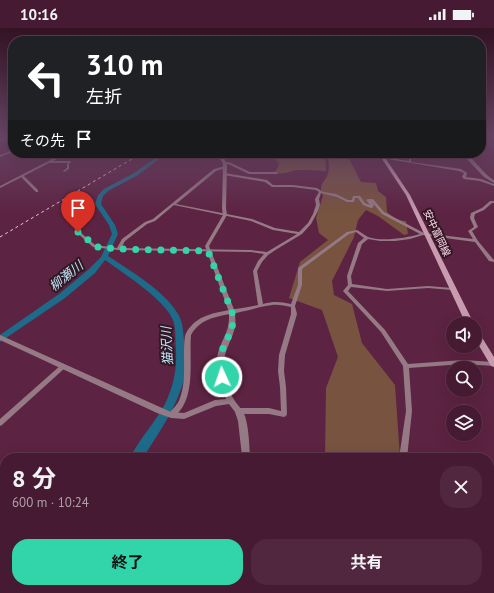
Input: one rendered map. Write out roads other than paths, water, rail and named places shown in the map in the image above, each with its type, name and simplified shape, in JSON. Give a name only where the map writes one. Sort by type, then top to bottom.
[{"type":"main road","name":"安中富岡線","points":[[385,161],[408,195],[425,234],[466,317]]},
{"type":"main road","points":[[482,344],[494,364]]},
{"type":"street","points":[[223,161],[225,165],[225,215],[207,246],[232,312],[232,331],[222,352],[220,364],[222,377],[231,401],[238,411],[242,424],[246,453]]},
{"type":"street","points":[[407,161],[460,170],[466,173],[465,178],[481,180],[494,184]]},
{"type":"street","points":[[474,161],[484,176],[494,184]]},
{"type":"street","points":[[0,187],[49,162],[70,162],[68,164],[68,168],[64,170]]},
{"type":"street","points":[[116,249],[123,240],[146,223],[154,220],[214,171],[228,162],[249,173],[277,173]]},
{"type":"street","points":[[224,174],[266,181],[272,186],[299,186],[317,189],[320,192],[338,196],[348,201],[353,201],[354,197],[359,197],[364,204],[371,207],[372,205],[368,200],[372,200],[384,213],[425,234]]},
{"type":"street","points":[[22,176],[37,191]]},
{"type":"street","points":[[261,306],[255,271],[256,266],[267,253],[301,233],[314,218],[318,202],[317,199],[320,192]]},
{"type":"street","points":[[494,202],[490,202],[483,209],[473,213],[472,218],[476,227],[470,231],[491,260],[494,261]]},
{"type":"street","points":[[173,204],[252,220],[274,229],[301,233]]},
{"type":"street","points":[[238,411],[269,411],[284,414],[281,371],[282,355],[294,314],[293,306],[300,285],[301,266],[316,258],[348,233],[357,231],[367,238],[380,240],[425,234],[476,241]]},
{"type":"street","points":[[78,232],[94,246],[103,248],[251,251],[267,253]]},
{"type":"street","points":[[367,238],[360,243],[349,276],[350,285],[346,291],[348,296],[370,315],[383,331],[406,366],[409,410],[404,453]]},
{"type":"street","points":[[350,285],[387,290],[428,287],[452,289]]},
{"type":"street","points":[[166,413],[180,406],[183,397],[188,368],[187,342],[190,330],[209,317],[278,303],[293,306]]},
{"type":"street","points":[[4,339],[166,413],[184,416],[215,403],[231,401]]},
{"type":"street","points":[[406,366],[463,362],[494,364]]},
{"type":"street","points":[[0,423],[63,367]]},
{"type":"waterway","name":"柳瀬川","points":[[104,257],[105,252],[115,234],[112,225],[98,204],[101,195],[106,190],[136,174],[153,161]]},
{"type":"waterway","name":"柳瀬川","points":[[0,339],[62,296],[92,271],[104,257]]},
{"type":"waterway","name":"猫沢川","points":[[104,257],[158,296],[174,315],[178,323],[181,361],[177,385],[162,418],[139,453]]},
{"type":"railway","points":[[0,237],[128,161]]}]
